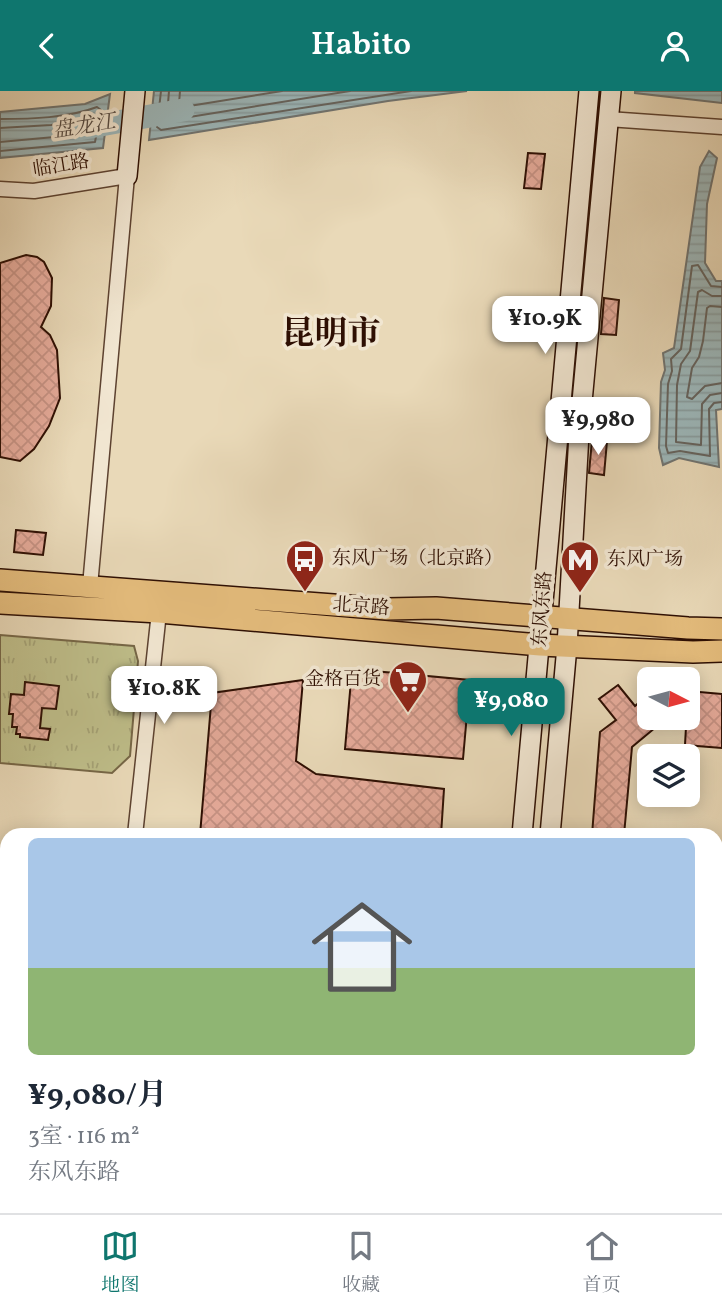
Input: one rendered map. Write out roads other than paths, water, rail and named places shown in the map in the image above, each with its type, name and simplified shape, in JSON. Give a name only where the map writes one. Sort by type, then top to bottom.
[{"type":"main road","points":[[127,176],[135,91]]},
{"type":"main road","name":"东风东路","points":[[523,828],[588,94]]},
{"type":"main road","name":"东风东路","points":[[551,828],[568,619],[579,434],[610,94]]},
{"type":"main road","name":"北京路","points":[[0,580],[387,609],[436,608],[542,618],[722,629]]},
{"type":"main road","name":"北京路","points":[[0,603],[159,613],[540,645],[722,651]]},
{"type":"street","points":[[608,119],[722,127]]},
{"type":"street","points":[[90,586],[127,176]]},
{"type":"street","name":"临江路","points":[[0,189],[34,191],[127,176]]},
{"type":"street","points":[[136,828],[159,613]]},
{"type":"water","points":[[154,91],[467,91],[388,101],[149,140]]},
{"type":"water","points":[[722,91],[722,103],[635,93]]},
{"type":"water","points":[[110,94],[103,148],[0,158],[0,112],[85,104]]},
{"type":"water","points":[[709,151],[717,158],[707,204],[705,263],[716,281],[722,281],[722,409],[716,410],[719,467],[679,458],[663,465],[659,448],[661,382],[665,370],[663,353],[674,348],[700,167]]},
{"type":"waterway","name":"盘龙江","points":[[79,129],[183,110]]},
{"type":"place","name":"东风广场（北京路）","points":[[305,593]]},
{"type":"place","name":"东风广场","points":[[580,594]]},
{"type":"place","name":"金格百货","points":[[408,714]]},
{"type":"district","name":"昆明市","points":[[331,336]]}]
